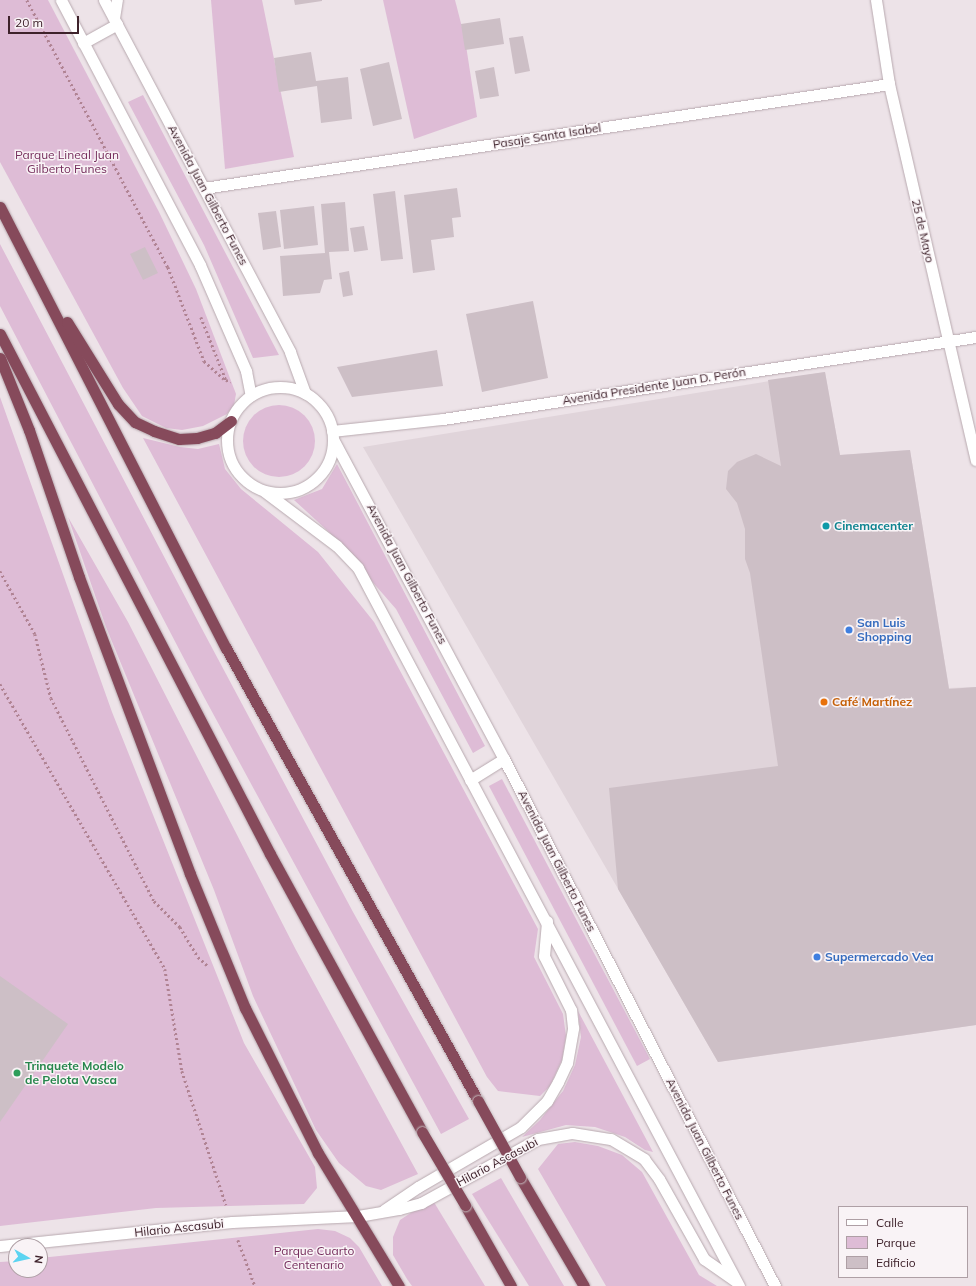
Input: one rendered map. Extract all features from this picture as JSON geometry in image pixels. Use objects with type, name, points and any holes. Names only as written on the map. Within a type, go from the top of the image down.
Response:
[{"type":"highway","points":[[0,207],[226,648],[520,1176],[584,1286]]},
{"type":"highway","points":[[29,261],[118,404],[135,422],[154,431],[179,438],[197,438],[215,433],[231,421]]},
{"type":"highway","points":[[0,334],[270,854],[422,1132],[512,1286]]},
{"type":"highway","points":[[0,358],[29,430],[79,577],[190,874],[240,997],[318,1153],[358,1216],[399,1286]]},
{"type":"street","points":[[61,0],[200,265],[246,371],[251,396]]},
{"type":"street","name":"Avenida Juan Gilberto Funes","points":[[104,0],[290,352],[305,392]]},
{"type":"street","points":[[84,43],[116,21],[117,0]]},
{"type":"street","name":"25 de Mayo","points":[[876,0],[889,84],[976,460]]},
{"type":"street","name":"Pasaje Santa Isabel","points":[[204,188],[889,84]]},
{"type":"street","name":"Avenida Presidente Juan D. Perón","points":[[333,435],[976,337]]},
{"type":"street","points":[[264,491],[281,493],[298,490],[312,483],[324,470],[331,455],[333,435],[325,411],[305,392],[278,387],[251,396],[239,407],[231,421],[227,438],[229,455],[237,471],[249,483],[264,491],[337,546],[358,568],[470,780],[547,921],[738,1284]]},
{"type":"street","name":"Avenida Juan Gilberto Funes","points":[[333,435],[504,759],[775,1286]]},
{"type":"street","points":[[470,780],[504,759]]},
{"type":"street","name":"Hilario Ascasubi","points":[[382,1211],[418,1187],[521,1127],[547,1101],[558,1082],[567,1064],[573,1028],[571,1010],[544,956],[547,921]]},
{"type":"street","name":"Hilario Ascasubi","points":[[0,1246],[232,1222],[358,1216],[421,1203],[538,1139],[572,1133],[612,1139],[644,1159],[659,1179],[704,1259],[738,1284]]},
{"type":"path","points":[[28,0],[168,267],[204,361],[226,380]]},
{"type":"path","points":[[0,570],[35,634],[51,698],[154,901],[180,927],[198,956],[214,972]]},
{"type":"path","points":[[0,684],[165,968],[182,1071],[232,1222],[255,1286]]},
{"type":"shaded area","points":[[825,372],[840,455],[910,450],[949,688],[976,687],[976,1025],[718,1062],[363,447]]},
{"type":"green space","name":"Parque Lineal Juan Gilberto Funes","points":[[0,0],[48,0],[159,212],[196,289],[236,394],[234,405],[227,414],[203,426],[182,430],[166,428],[142,416],[123,388],[0,162]]},
{"type":"green space","points":[[211,0],[262,0],[294,157],[225,169]]},
{"type":"green space","points":[[383,0],[455,0],[465,39],[477,117],[414,139]]},
{"type":"green space","points":[[143,95],[279,355],[253,358],[204,245],[128,102]]},
{"type":"green space","points":[[0,244],[202,629],[353,912],[469,1119],[441,1134],[204,697],[0,306]]},
{"type":"green space","points":[[0,397],[112,712],[244,1043],[315,1167],[317,1188],[304,1204],[156,1208],[0,1226]]},
{"type":"green space","points":[[279,405],[293,408],[305,415],[312,427],[315,441],[312,455],[305,467],[293,474],[279,477],[265,474],[253,467],[246,455],[243,441],[246,427],[253,415],[265,408]]},
{"type":"green space","points":[[143,438],[180,447],[198,449],[219,444],[225,469],[241,489],[318,552],[374,622],[538,929],[534,957],[563,1014],[566,1036],[562,1060],[550,1086],[540,1096],[498,1091],[487,1077]]},
{"type":"green space","points":[[337,464],[485,746],[473,753],[396,609],[329,532],[294,500],[322,489]]},
{"type":"green space","points":[[68,517],[128,622],[296,950],[418,1174],[381,1190],[366,1186],[339,1163],[316,1130],[253,996],[214,890],[106,627]]},
{"type":"green space","points":[[502,779],[650,1059],[637,1066],[489,786]]},
{"type":"green space","points":[[578,1011],[653,1152],[645,1150],[625,1137],[595,1127],[566,1125],[522,1137],[540,1120],[563,1091],[575,1065],[581,1037]]},
{"type":"green space","points":[[575,1142],[598,1146],[622,1155],[642,1172],[699,1275],[717,1286],[606,1286],[538,1169],[558,1144]]},
{"type":"green space","points":[[501,1178],[564,1286],[529,1286],[472,1194]]},
{"type":"green space","points":[[432,1199],[485,1286],[412,1286],[407,1279],[393,1255],[393,1237],[400,1220]]},
{"type":"green space","name":"Parque Cuarto Centenario","points":[[318,1229],[335,1231],[350,1238],[359,1247],[382,1286],[0,1286],[0,1262],[8,1262],[8,1278],[48,1278],[48,1257]]},
{"type":"building","points":[[294,0],[322,0],[322,1],[295,5]]},
{"type":"building","points":[[500,18],[504,44],[465,50],[461,24]]},
{"type":"building","points":[[523,36],[530,71],[515,74],[509,38]]},
{"type":"building","points":[[311,52],[316,81],[348,77],[352,119],[321,123],[317,86],[279,92],[274,58]]},
{"type":"building","points":[[389,62],[402,119],[373,126],[360,69]]},
{"type":"building","points":[[494,67],[499,96],[480,99],[475,71]]},
{"type":"building","points":[[457,188],[461,217],[452,218],[454,237],[431,240],[435,270],[413,273],[404,195]]},
{"type":"building","points":[[395,191],[403,259],[381,261],[373,194]]},
{"type":"building","points":[[345,202],[349,251],[329,252],[332,279],[324,280],[320,293],[283,296],[280,256],[325,253],[321,204]]},
{"type":"building","points":[[314,206],[318,245],[284,249],[280,210]]},
{"type":"building","points":[[276,211],[281,247],[263,250],[258,213]]},
{"type":"building","points":[[364,226],[368,250],[354,252],[350,228]]},
{"type":"building","points":[[145,247],[158,273],[143,280],[130,254]]},
{"type":"building","points":[[349,271],[353,295],[343,297],[339,273]]},
{"type":"building","points":[[533,301],[548,378],[482,392],[466,314]]},
{"type":"building","points":[[437,350],[443,386],[352,397],[337,367]]},
{"type":"building","points":[[825,372],[840,455],[910,450],[949,689],[976,687],[976,1025],[718,1062],[618,889],[609,788],[778,766],[750,573],[745,559],[745,529],[737,503],[726,489],[728,471],[737,462],[756,454],[781,466],[768,380]]},
{"type":"building","name":"Trinquete Modelo de Pelota Vasca","points":[[0,976],[68,1024],[0,1122]]},
{"type":"place","name":"Cinemacenter","points":[[826,526]]},
{"type":"place","name":"San Luis Shopping","points":[[849,630]]},
{"type":"place","name":"Café Martínez","points":[[824,702]]},
{"type":"place","name":"Supermercado Vea","points":[[817,957]]},
{"type":"place","name":"Trinquete Modelo de Pelota Vasca","points":[[17,1073]]}]
